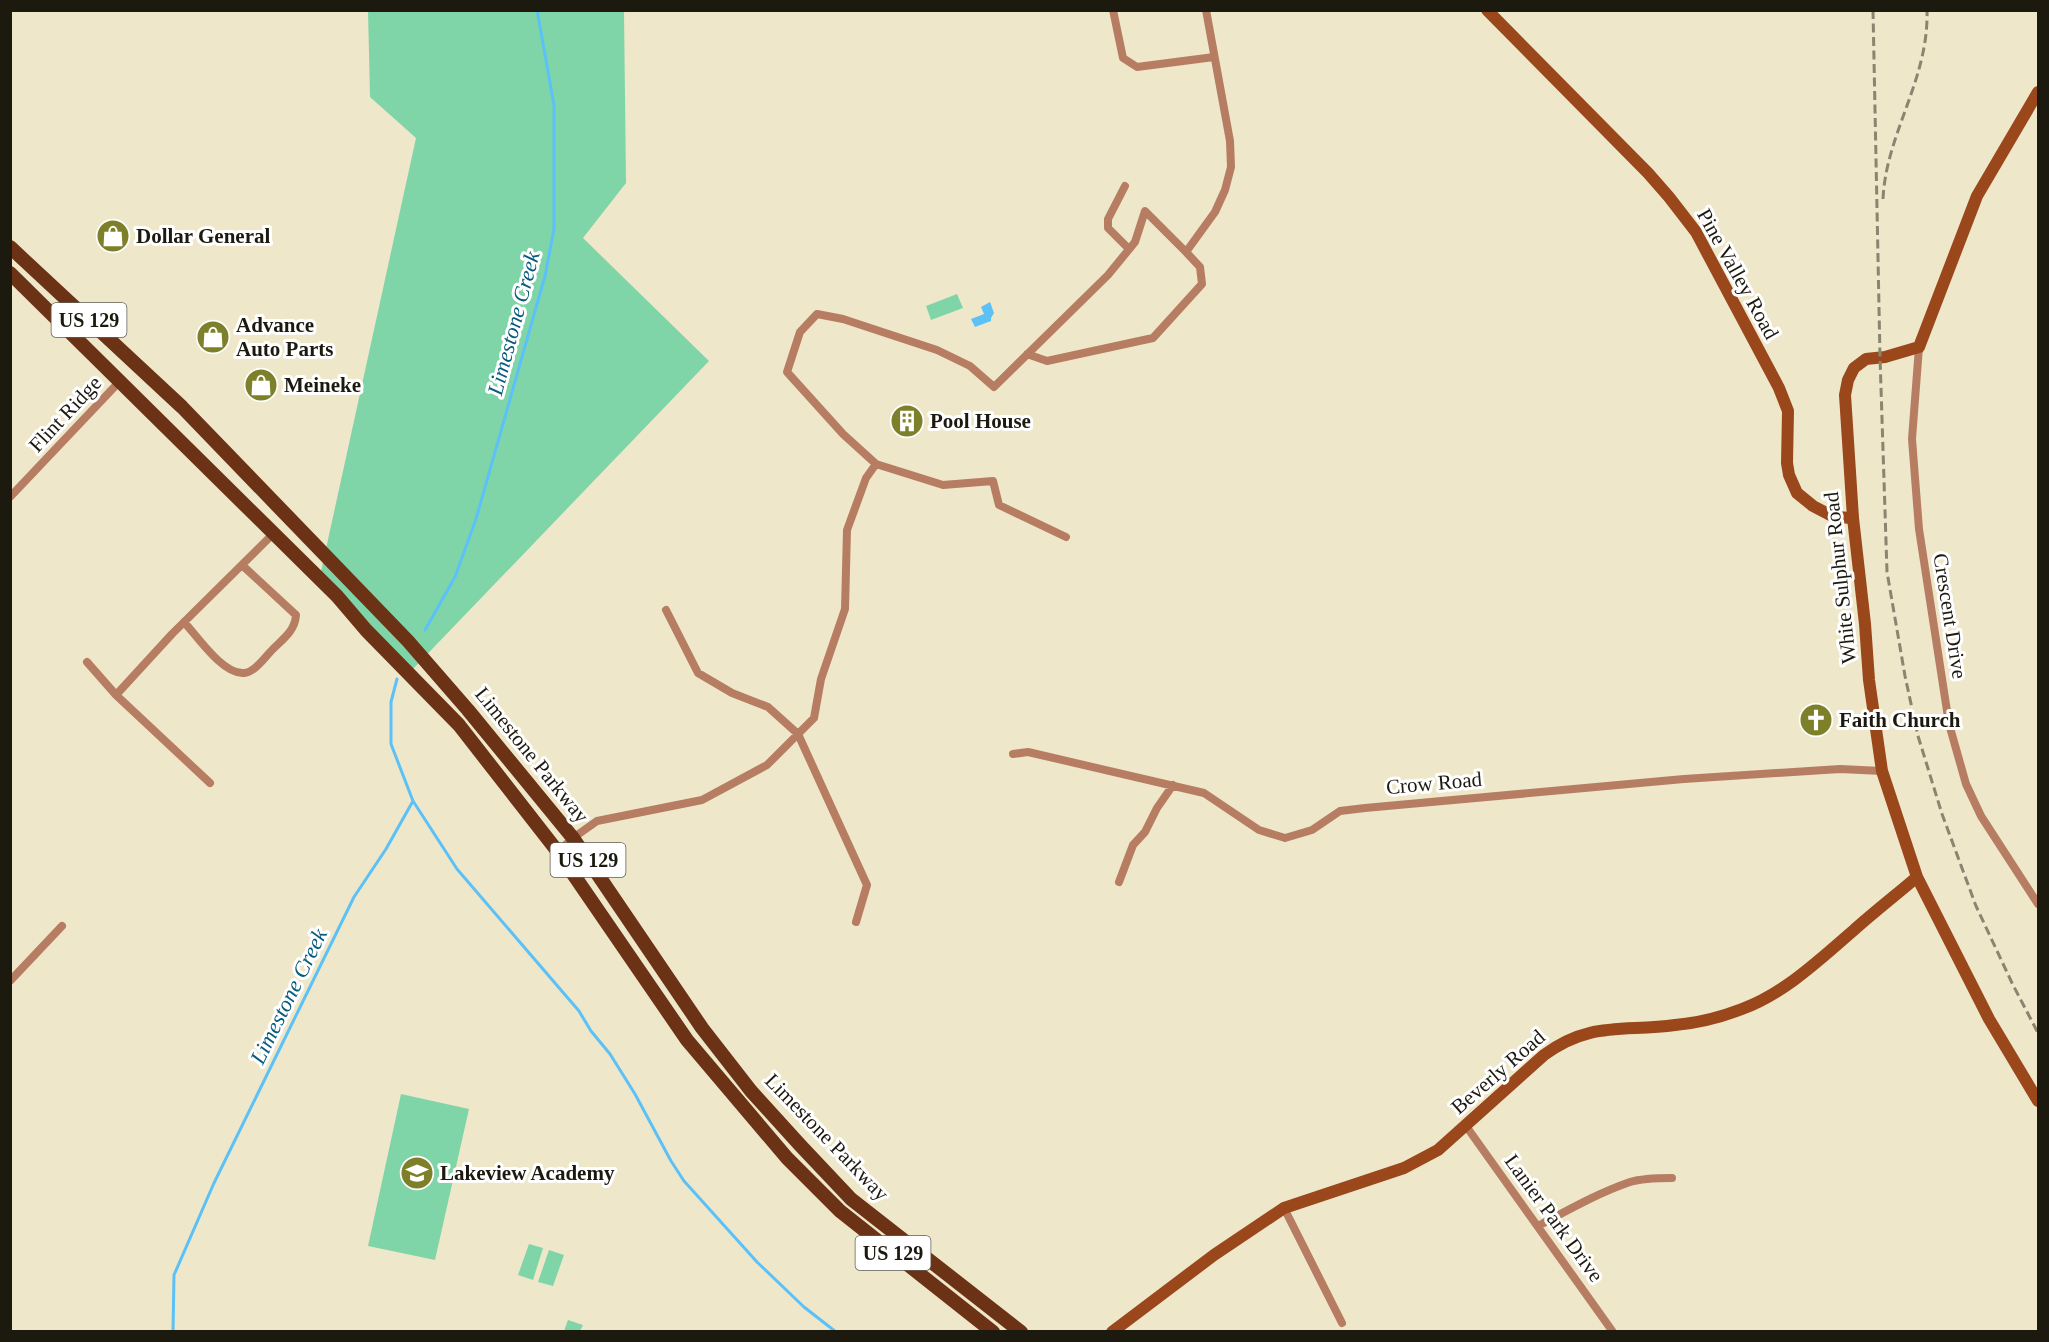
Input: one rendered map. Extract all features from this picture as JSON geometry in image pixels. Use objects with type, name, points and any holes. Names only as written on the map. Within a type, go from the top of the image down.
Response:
[{"type":"main road","name":"Limestone Parkway","points":[[10,246],[182,407],[416,650],[573,838],[702,1028],[751,1090],[800,1145],[852,1199],[1021,1332]]},
{"type":"main road","name":"Limestone Parkway","points":[[10,273],[337,596],[366,630],[459,725],[558,852],[687,1040],[738,1103],[787,1158],[840,1211],[993,1332]]},
{"type":"main road","points":[[274,533],[290,517]]},
{"type":"street","points":[[1113,10],[1123,58],[1137,67],[1214,57]]},
{"type":"street","points":[[1186,252],[1215,212],[1225,190],[1231,167],[1230,141],[1206,10]]},
{"type":"street","name":"Pine Valley Road","points":[[1487,10],[1656,181],[1696,232],[1785,403],[1788,411],[1787,463],[1789,475],[1797,493],[1813,507],[1834,517],[1853,518]]},
{"type":"street","points":[[1919,347],[1977,196],[2038,92]]},
{"type":"street","points":[[1125,186],[1108,219],[1108,228],[1129,249]]},
{"type":"street","points":[[1027,354],[1047,361],[1153,338],[1202,284],[1200,267],[1145,211],[1135,242],[1108,275],[1027,354],[994,387],[970,366],[938,350],[843,319],[817,314],[800,332],[787,372],[843,434],[876,464],[943,485],[993,481],[999,505],[1066,537]]},
{"type":"street","name":"White Sulphur Road","points":[[1919,347],[1885,357],[1866,359],[1854,368],[1848,380],[1845,395],[1853,518],[1869,680],[1882,771],[1917,877],[1989,1019],[2038,1101]]},
{"type":"street","name":"Crescent Drive","points":[[1919,347],[1912,439],[1918,518],[1949,724],[1966,784],[1981,816],[2038,904]]},
{"type":"street","name":"Flint Ridge","points":[[10,497],[120,381]]},
{"type":"street","points":[[558,852],[597,821],[702,800],[767,765],[814,718],[821,679],[845,609],[847,530],[866,478],[876,464]]},
{"type":"street","points":[[116,695],[184,622],[274,533]]},
{"type":"street","points":[[184,622],[223,665],[234,671],[245,673],[254,668],[293,630],[296,615],[242,565]]},
{"type":"street","points":[[666,610],[698,673],[732,693],[768,706],[798,734],[867,885],[856,922]]},
{"type":"street","points":[[87,662],[116,695],[210,783]]},
{"type":"street","name":"Crow Road","points":[[1013,754],[1028,752],[1204,793],[1259,830],[1285,838],[1311,830],[1340,811],[1365,808],[1684,779],[1840,769],[1882,771]]},
{"type":"street","points":[[1119,882],[1133,845],[1145,832],[1157,808],[1173,785]]},
{"type":"street","name":"Beverly Road","points":[[1112,1332],[1214,1255],[1284,1208],[1404,1168],[1438,1150],[1560,1043],[1575,1036],[1615,1029],[1701,1021],[1723,1016],[1768,998],[1815,963],[1917,877]]},
{"type":"street","points":[[10,981],[62,926]]},
{"type":"street","name":"Lanier Park Drive","points":[[1466,1126],[1612,1332]]},
{"type":"street","points":[[1538,1226],[1574,1206],[1632,1181],[1672,1178]]},
{"type":"street","points":[[1284,1208],[1342,1323]]},
{"type":"green space","points":[[368,11],[624,11],[626,183],[583,238],[709,361],[413,669],[320,576],[416,138],[370,97]]},
{"type":"green space","points":[[957,294],[963,308],[931,320],[926,306]]},
{"type":"green space","points":[[401,1094],[469,1109],[435,1260],[368,1246]]},
{"type":"green space","points":[[529,1244],[543,1248],[533,1280],[518,1275]]},
{"type":"green space","points":[[549,1250],[564,1255],[553,1286],[538,1282]]},
{"type":"green space","points":[[568,1320],[583,1325],[580,1331],[564,1331]]},
{"type":"water","points":[[990,302],[994,313],[991,321],[975,327],[971,319],[984,314],[981,307]]},
{"type":"waterway","name":"Limestone Creek","points":[[425,630],[455,577],[476,519],[545,276],[554,229],[554,105],[537,10]]},
{"type":"waterway","points":[[397,679],[391,702],[391,744],[413,801],[457,869],[579,1011],[635,1094],[684,1181],[757,1262],[804,1307],[836,1332]]},
{"type":"waterway","name":"Limestone Creek","points":[[173,1332],[174,1275],[214,1183],[354,897],[386,849],[413,801]]},
{"type":"railway","points":[[1873,10],[1887,572],[1918,736],[1942,814],[1976,906],[2038,1033]]},
{"type":"railway","points":[[1883,199],[1891,151],[1921,60],[1926,36],[1927,10]]},
{"type":"place","name":"Dollar General","points":[[113,236]]},
{"type":"place","name":"Advance Auto Parts","points":[[213,337]]},
{"type":"place","name":"Meineke","points":[[261,385]]},
{"type":"place","name":"Pool House","points":[[907,421]]},
{"type":"place","name":"Faith Church","points":[[1816,720]]},
{"type":"place","name":"Lakeview Academy","points":[[417,1173]]}]
